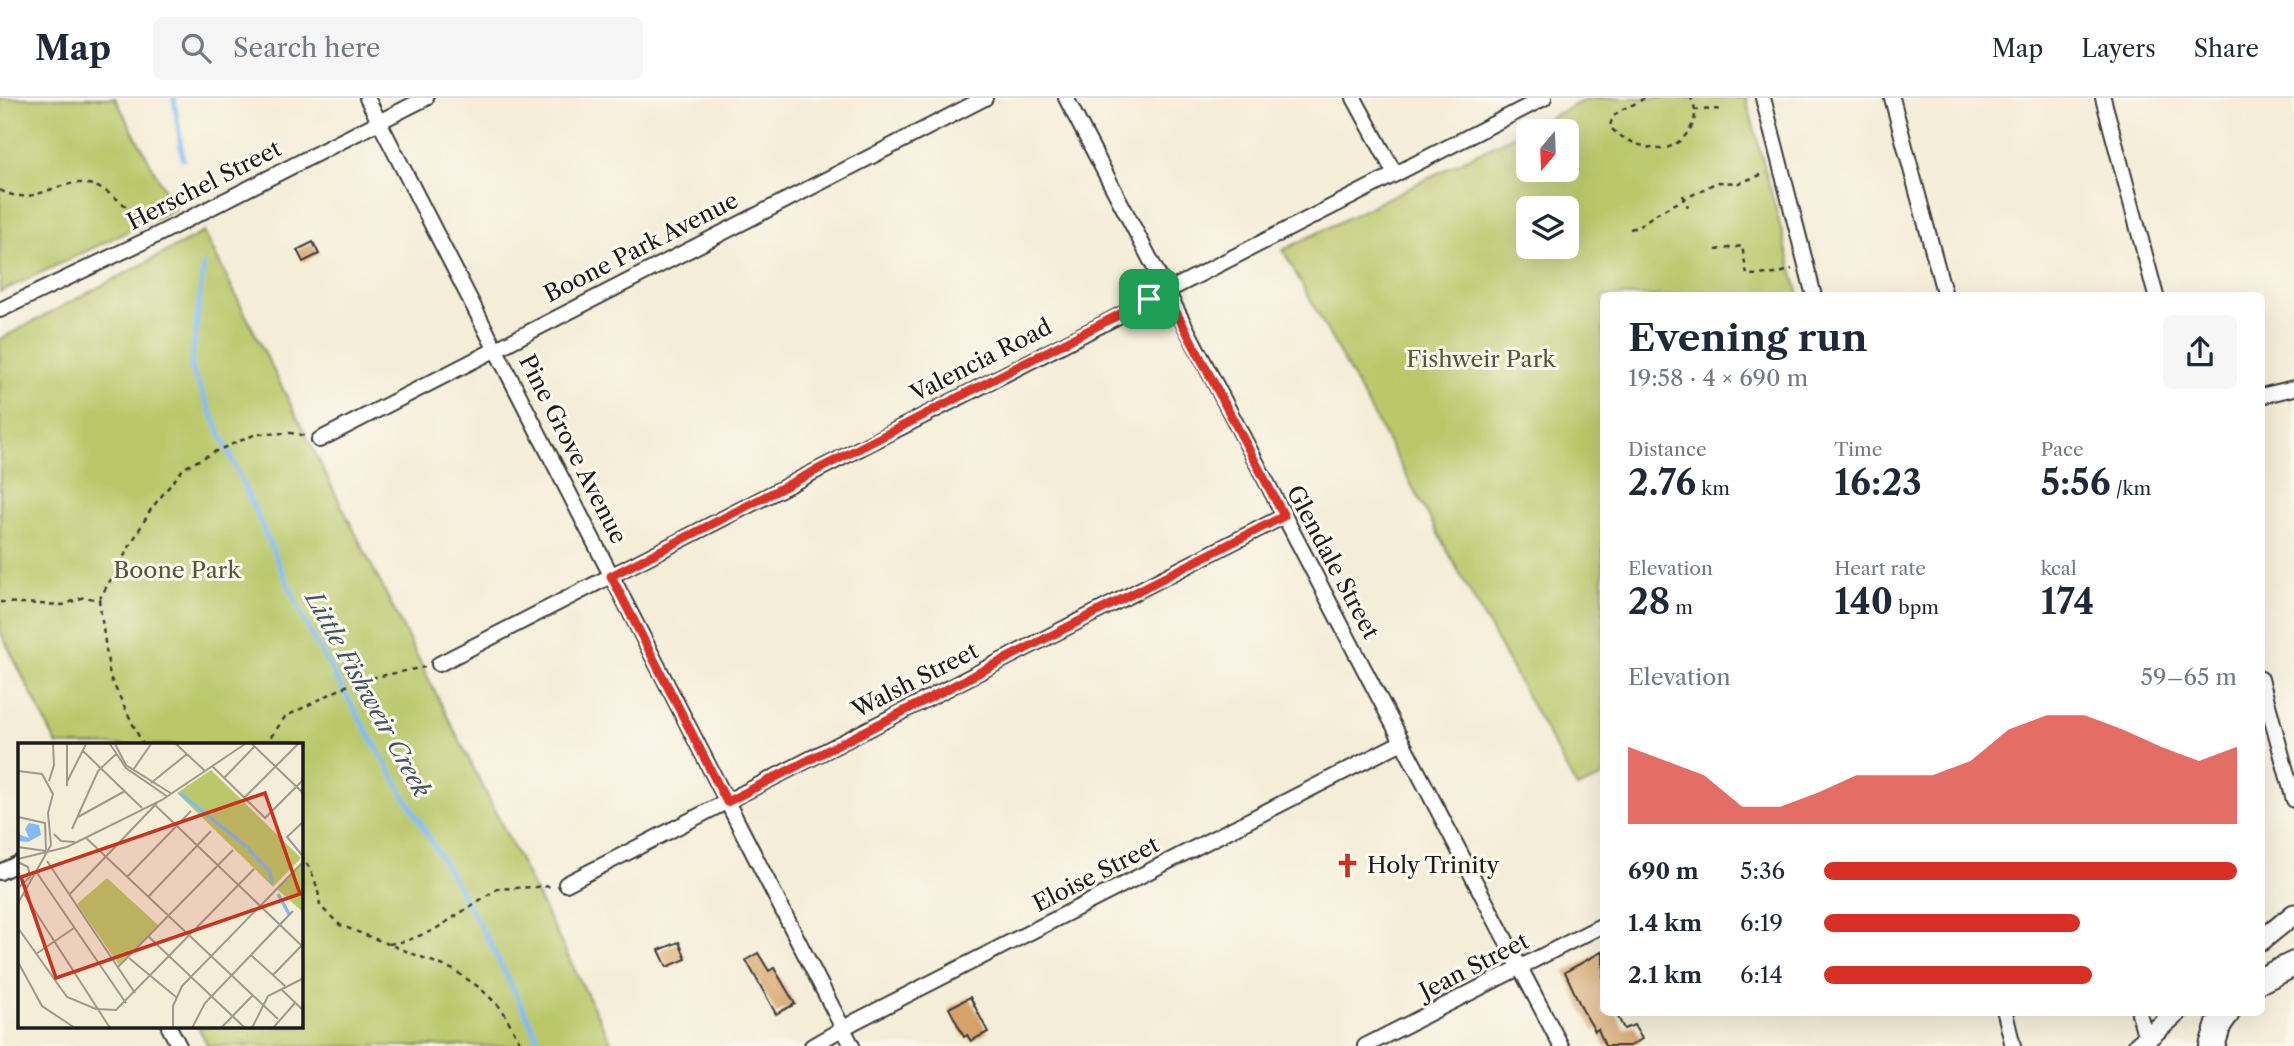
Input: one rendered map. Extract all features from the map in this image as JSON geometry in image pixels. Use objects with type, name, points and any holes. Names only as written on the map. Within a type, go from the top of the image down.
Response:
[{"type":"highway","points":[[2265,978],[2294,964]]},
{"type":"highway","points":[[2212,1046],[2218,1024],[2225,1016]]},
{"type":"street","name":"Pine Grove Avenue","points":[[367,98],[852,1046]]},
{"type":"street","name":"Herschel Street","points":[[0,310],[153,237],[426,98]]},
{"type":"street","name":"Boone Park Avenue","points":[[319,440],[985,98]]},
{"type":"street","name":"Glendale Street","points":[[1066,98],[1561,1046]]},
{"type":"street","points":[[1354,98],[1395,174]]},
{"type":"street","name":"Valencia Road","points":[[439,664],[1544,98]]},
{"type":"street","points":[[1763,98],[1813,292]]},
{"type":"street","points":[[1892,98],[1944,292]]},
{"type":"street","points":[[2104,98],[2155,292]]},
{"type":"street","points":[[2265,396],[2294,388]]},
{"type":"street","name":"Walsh Street","points":[[566,884],[1284,516]]},
{"type":"street","points":[[2265,693],[2294,800]]},
{"type":"street","name":"Eloise Street","points":[[812,1046],[1402,742]]},
{"type":"street","points":[[0,873],[18,864]]},
{"type":"street","points":[[2265,939],[2294,914]]},
{"type":"street","name":"Jean Street","points":[[1365,1046],[1600,927]]},
{"type":"street","points":[[2006,1016],[2013,1046]]},
{"type":"street","points":[[2139,1016],[2142,1042]]},
{"type":"street","points":[[2142,1042],[2172,1016]]},
{"type":"street","points":[[169,1028],[178,1046]]},
{"type":"path","points":[[1644,98],[1630,107],[1618,110],[1612,117],[1610,127],[1616,134],[1662,149],[1686,135],[1695,114],[1691,98]]},
{"type":"path","points":[[1694,110],[1723,109]]},
{"type":"path","points":[[1630,229],[1638,227],[1684,197],[1717,181],[1740,183],[1782,168]]},
{"type":"path","points":[[0,190],[11,196],[29,197],[81,183],[99,188],[132,211],[139,220]]},
{"type":"path","points":[[1684,197],[1688,207]]},
{"type":"path","points":[[1716,250],[1742,246],[1747,275],[1776,274]]},
{"type":"path","points":[[142,743],[110,677],[99,600],[151,509],[184,468],[235,442],[256,434],[291,433],[319,440]]},
{"type":"path","points":[[0,602],[63,605],[84,597],[99,600]]},
{"type":"path","points":[[266,743],[285,717],[356,681],[439,664]]},
{"type":"path","points":[[303,858],[312,872],[319,892],[320,906],[340,925],[454,970],[480,988],[502,1009],[522,1046]]},
{"type":"path","points":[[387,944],[406,941],[434,930],[497,889],[566,884]]},
{"type":"green space","points":[[0,98],[115,98],[175,209],[0,292]]},
{"type":"green space","name":"Fishweir Park","points":[[1589,98],[1746,98],[1798,292],[1600,292],[1600,778],[1577,788],[1283,250],[1516,134],[1516,182],[1579,182],[1579,119],[1547,119]]},
{"type":"green space","name":"Boone Park","points":[[204,232],[613,1046],[208,1046],[199,1028],[303,1028],[303,743],[56,743],[0,631],[0,339]]},
{"type":"building","points":[[313,242],[319,254],[303,262],[297,250]]},
{"type":"building","points":[[679,942],[686,959],[667,967],[659,950]]},
{"type":"building","points":[[758,953],[769,971],[774,968],[795,1004],[776,1014],[746,960]]},
{"type":"building","points":[[1600,953],[1600,1016],[1618,1016],[1624,1029],[1634,1025],[1642,1039],[1630,1046],[1605,1046],[1598,1029],[1595,1031],[1582,1009],[1565,972]]},
{"type":"building","points":[[970,997],[988,1032],[971,1041],[967,1035],[964,1037],[949,1008]]},
{"type":"waterway","name":"Little Fishweir Creek","points":[[174,98],[183,159]]},
{"type":"waterway","name":"Little Fishweir Creek","points":[[204,264],[191,368],[310,633],[488,939],[542,1046]]},
{"type":"place","name":"Holy Trinity","points":[[1347,865]]},
{"type":"route","points":[[1165,291],[1284,516],[727,802],[611,576],[1149,299],[1165,291]]}]
